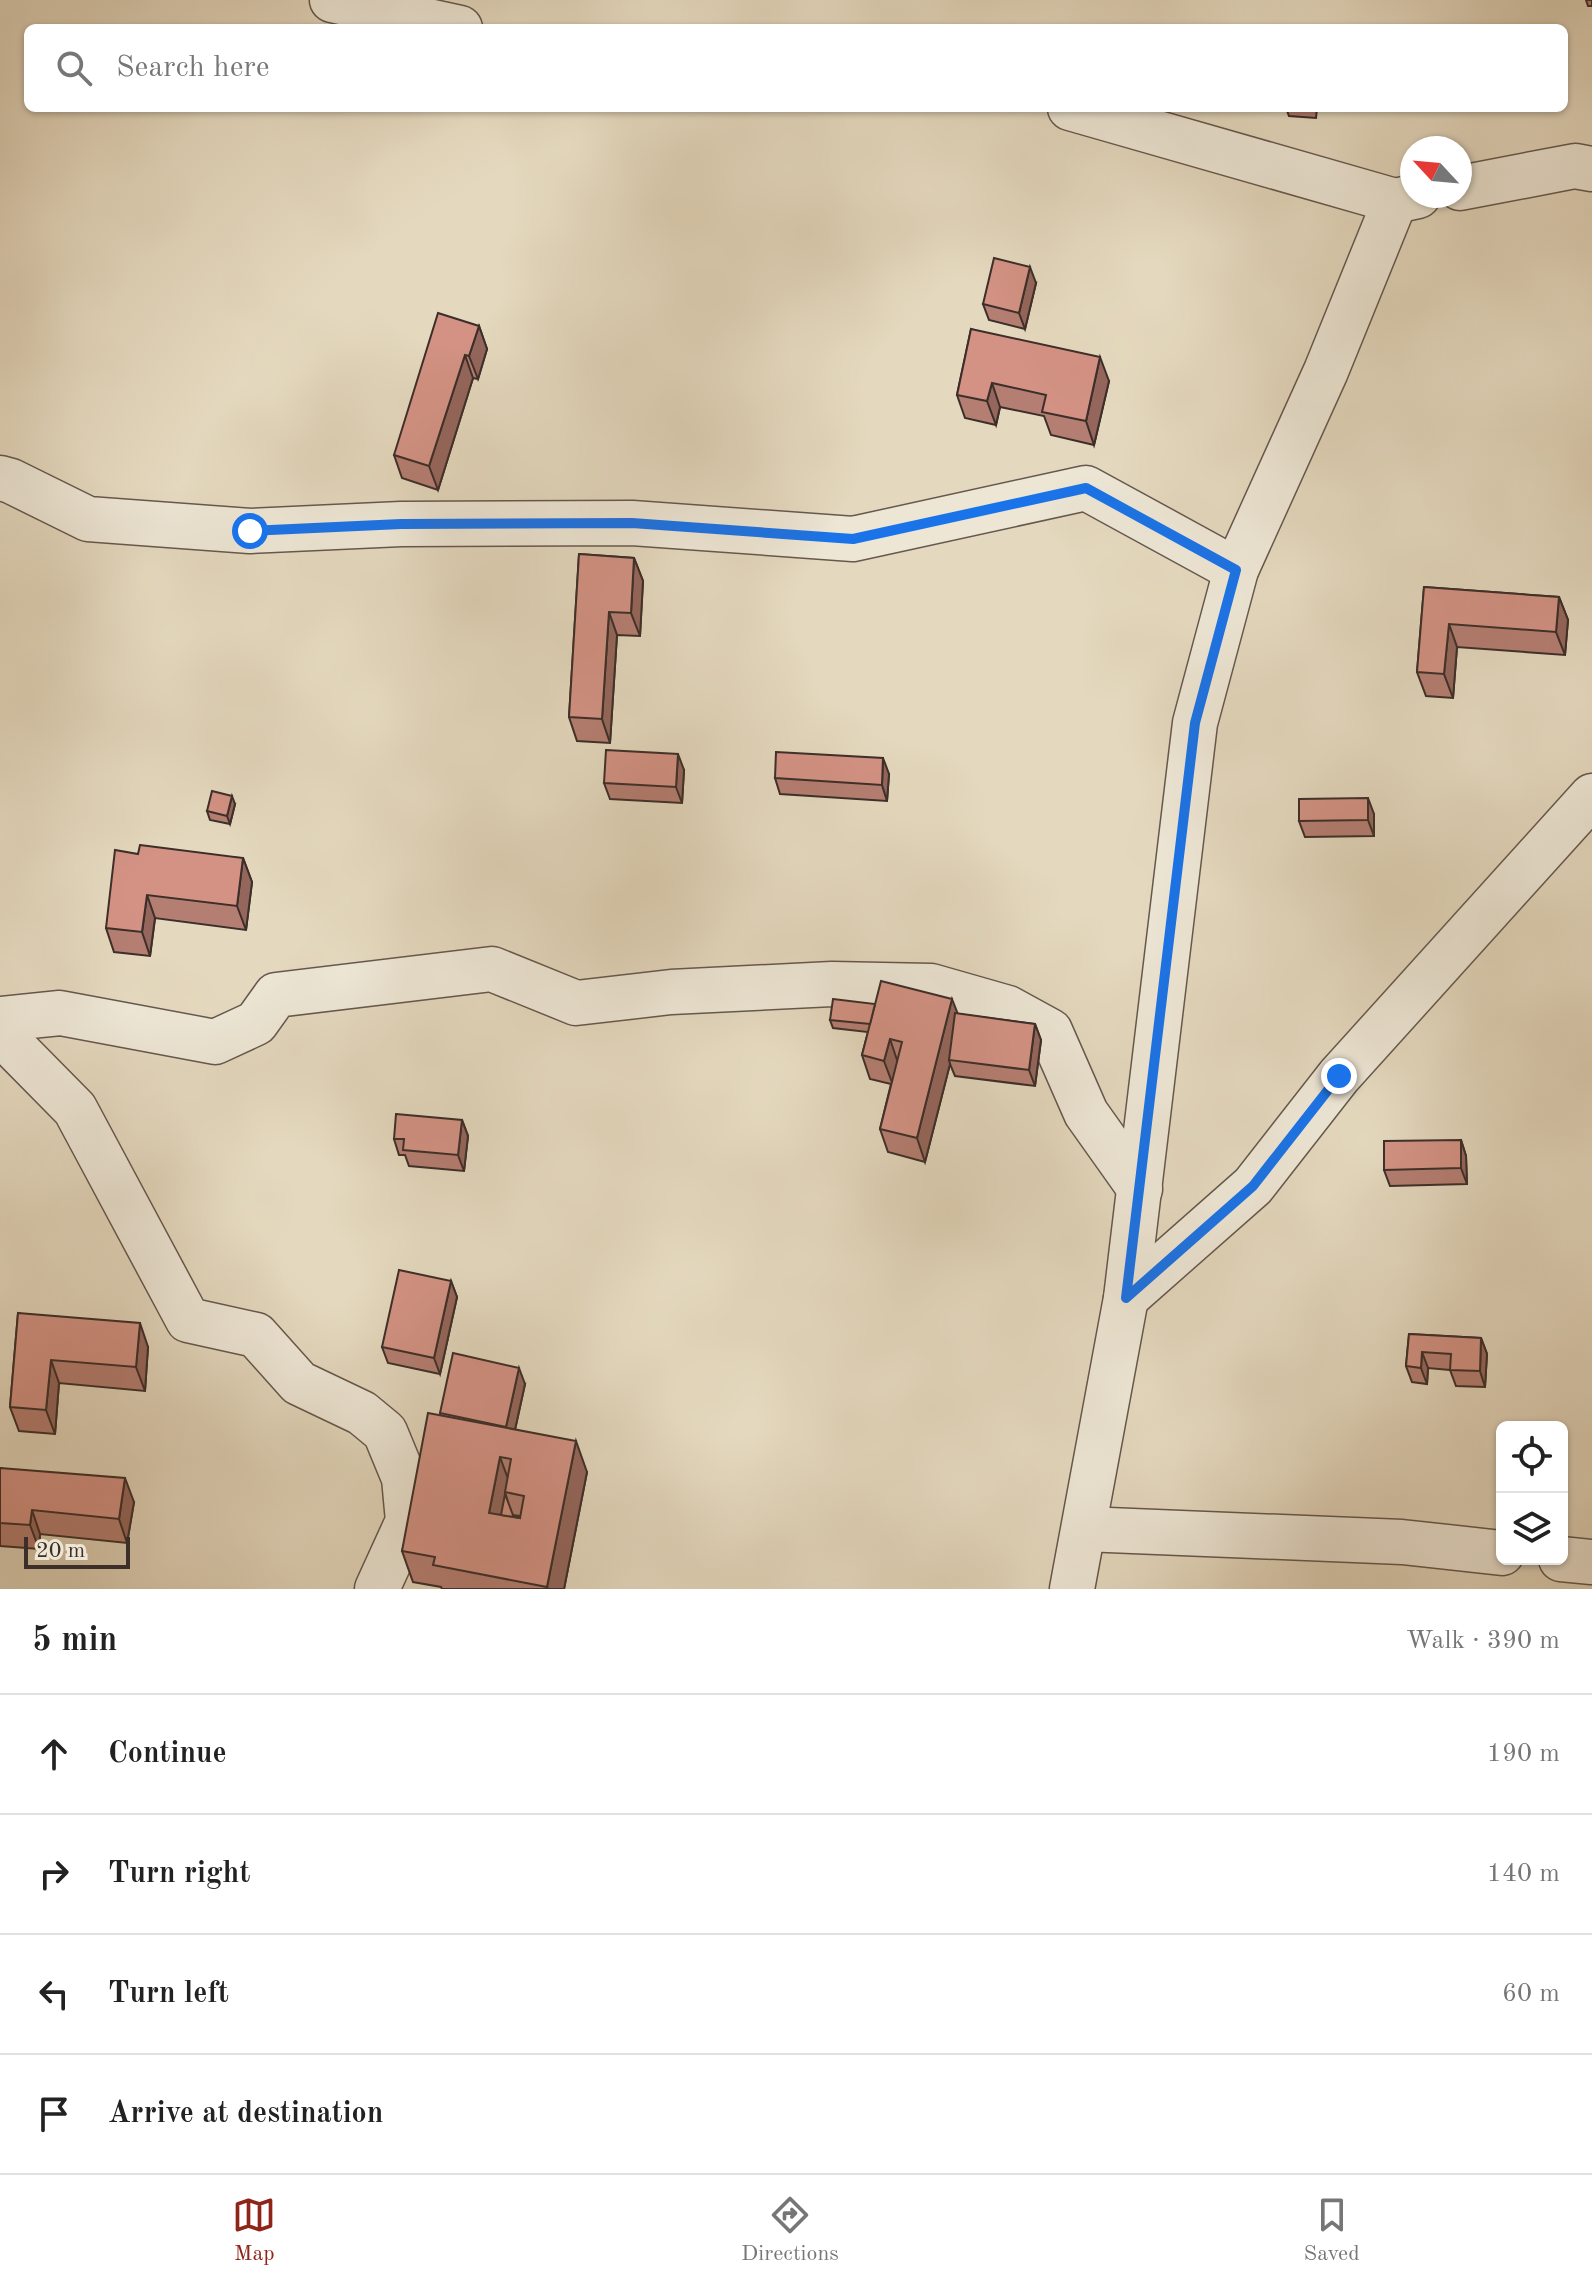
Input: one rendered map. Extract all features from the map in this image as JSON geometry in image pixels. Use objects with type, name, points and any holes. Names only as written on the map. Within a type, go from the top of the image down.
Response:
[{"type":"street","points":[[332,0],[442,24]]},
{"type":"street","points":[[1085,112],[1400,196]]},
{"type":"street","points":[[1472,186],[1575,166],[1592,169]]},
{"type":"street","points":[[1072,1589],[1126,1298],[1195,723],[1236,570],[1401,208]]},
{"type":"street","points":[[0,478],[88,519],[250,531],[401,524],[632,523],[853,539],[1086,488],[1236,570]]},
{"type":"street","points":[[1126,1298],[1253,1186],[1339,1076],[1592,796]]},
{"type":"street","points":[[0,1019],[60,1013],[215,1042],[256,1023],[276,995],[492,969],[576,1003],[671,992],[832,984],[931,986],[1008,1008],[1050,1031],[1086,1113],[1140,1189]]},
{"type":"street","points":[[0,1033],[75,1109],[188,1320],[256,1335],[299,1383],[362,1413],[385,1432],[404,1478],[408,1521],[377,1589]]},
{"type":"street","points":[[1084,1529],[1402,1542],[1496,1552]]},
{"type":"street","points":[[1568,1560],[1592,1562]]},
{"type":"building","points":[[994,258],[1030,267],[1019,313],[983,304]]},
{"type":"building","points":[[438,313],[479,326],[469,356],[465,355],[429,466],[394,455]]},
{"type":"building","points":[[971,329],[1100,357],[1086,421],[1042,412],[1046,395],[992,383],[987,401],[957,395]]},
{"type":"building","points":[[579,554],[634,558],[631,613],[609,612],[602,719],[569,717]]},
{"type":"building","points":[[1424,587],[1559,597],[1556,632],[1449,624],[1444,674],[1417,672]]},
{"type":"building","points":[[606,750],[678,754],[676,787],[604,783]]},
{"type":"building","points":[[776,752],[883,758],[882,785],[775,778]]},
{"type":"building","points":[[212,791],[232,796],[227,816],[207,811]]},
{"type":"building","points":[[1368,798],[1368,820],[1299,821],[1299,799]]},
{"type":"building","points":[[140,845],[243,858],[237,906],[147,895],[142,932],[106,928],[115,850],[138,854]]},
{"type":"building","points":[[881,981],[952,999],[917,1138],[880,1129],[902,1042],[890,1039],[884,1061],[862,1055]]},
{"type":"building","points":[[833,999],[875,1004],[870,1024],[830,1020]]},
{"type":"building","points":[[955,1013],[1035,1024],[1029,1070],[949,1060]]},
{"type":"building","points":[[396,1114],[462,1120],[458,1155],[403,1150],[404,1139],[394,1139]]},
{"type":"building","points":[[1461,1140],[1461,1168],[1384,1170],[1384,1141]]},
{"type":"building","points":[[399,1270],[451,1281],[434,1358],[382,1347]]},
{"type":"building","points":[[18,1313],[140,1323],[136,1367],[51,1360],[46,1410],[10,1407]]},
{"type":"building","points":[[1409,1334],[1481,1338],[1480,1371],[1450,1370],[1451,1354],[1422,1352],[1421,1368],[1406,1366]]},
{"type":"building","points":[[453,1353],[519,1368],[506,1427],[440,1413]]},
{"type":"building","points":[[428,1413],[576,1441],[547,1587],[433,1565],[435,1557],[402,1551]],"holes":[[[500,1457],[511,1459],[505,1492],[524,1496],[520,1518],[489,1513]]]},
{"type":"building","points":[[0,1468],[125,1478],[119,1519],[32,1510],[30,1525],[0,1523]]},
{"type":"building","points":[[505,1494],[513,1515],[520,1518],[501,1515]]},
{"type":"route","points":[[250,531],[401,524],[632,523],[853,539],[1086,488],[1236,570],[1195,723],[1126,1298],[1253,1186],[1339,1076]]}]
